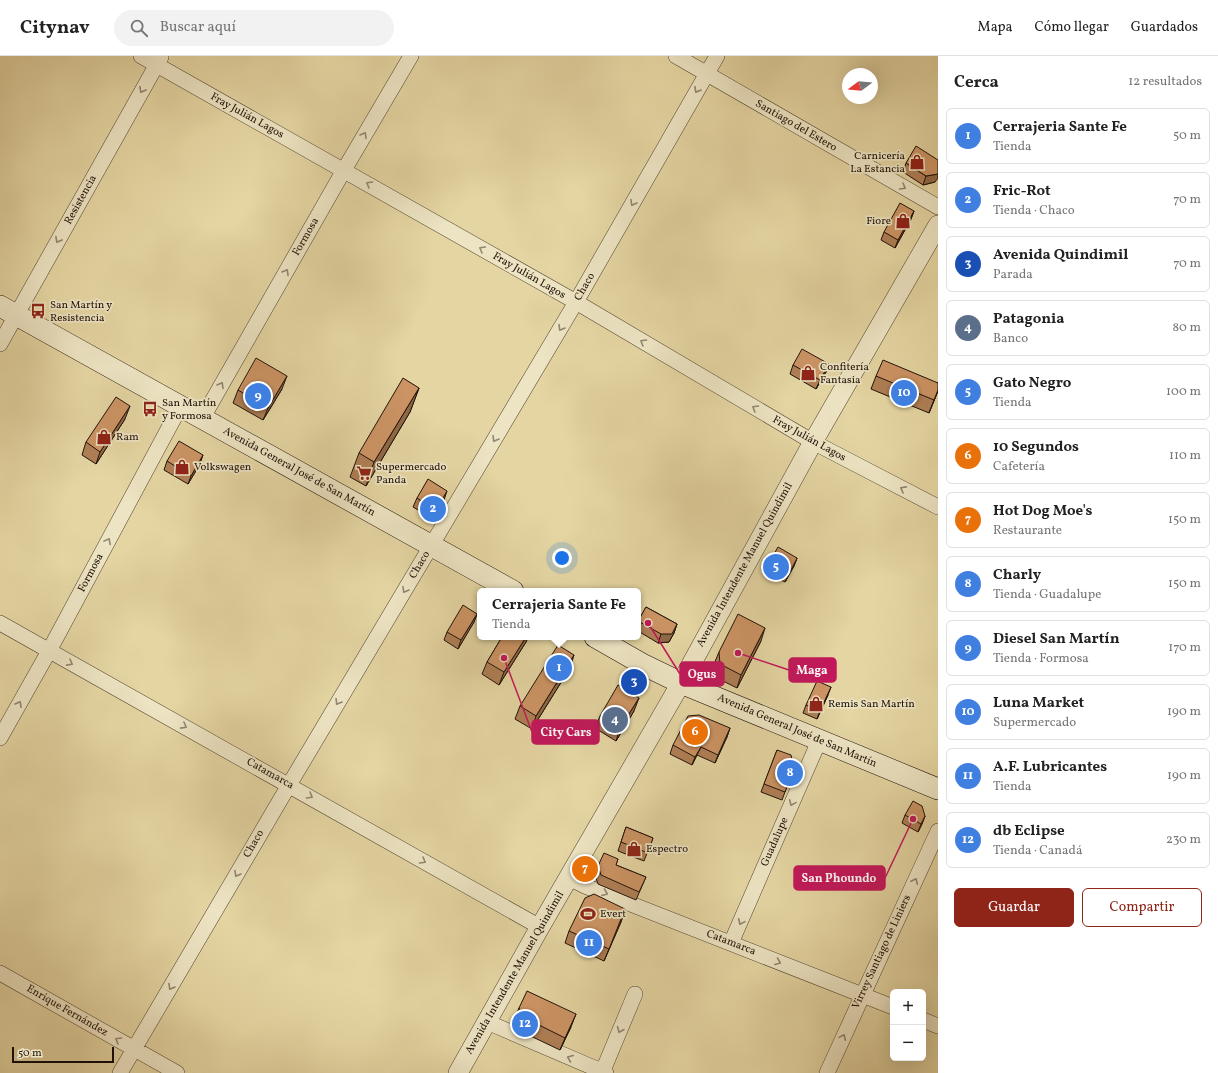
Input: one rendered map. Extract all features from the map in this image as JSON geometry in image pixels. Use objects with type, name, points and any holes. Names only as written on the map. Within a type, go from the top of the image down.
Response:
[{"type":"main road","name":"Avenida General José de San Martín","points":[[8,311],[508,588]]},
{"type":"main road","name":"Avenida General José de San Martín","points":[[600,640],[644,665],[680,683],[938,789]]},
{"type":"street","name":"Fray Julián Lagos","points":[[141,56],[159,60],[344,170],[576,302],[813,442],[938,508]]},
{"type":"street","name":"Formosa","points":[[202,419],[411,56]]},
{"type":"street","name":"Santiago del Estero","points":[[676,56],[938,207]]},
{"type":"street","name":"Chaco","points":[[120,1073],[576,302],[717,56]]},
{"type":"street","name":"Resistencia","points":[[0,344],[8,311],[159,60]]},
{"type":"street","name":"Avenida Intendente Manuel Quindimil","points":[[458,1073],[680,683],[813,442],[936,234]]},
{"type":"street","name":"Formosa","points":[[0,738],[49,651],[180,407]]},
{"type":"street","name":"Catamarca","points":[[0,623],[540,927]]},
{"type":"street","name":"Guadalupe","points":[[731,943],[819,741]]},
{"type":"street","name":"Virrey Santiago de Liniers","points":[[827,1073],[938,831]]},
{"type":"street","name":"Catamarca","points":[[569,878],[584,886],[890,1007]]},
{"type":"street","name":"Enrique Fernández","points":[[0,972],[177,1073]]},
{"type":"street","points":[[487,1022],[604,1072],[635,994]]},
{"type":"street","points":[[926,1021],[938,1026]]},
{"type":"building","points":[[916,146],[938,160],[938,174],[926,176],[906,163]]},
{"type":"building","points":[[900,203],[914,211],[898,240],[884,232]]},
{"type":"building","points":[[802,349],[829,364],[820,380],[793,365]]},
{"type":"building","points":[[256,358],[287,376],[268,408],[238,390]]},
{"type":"building","points":[[883,360],[938,383],[938,390],[934,400],[876,376]]},
{"type":"building","points":[[403,378],[419,388],[374,462],[359,453]]},
{"type":"building","name":"Ram","points":[[116,397],[130,406],[100,452],[86,442]]},
{"type":"building","points":[[179,441],[203,455],[191,476],[167,461]]},
{"type":"building","points":[[428,479],[447,491],[440,503],[430,507],[417,498]]},
{"type":"building","points":[[778,547],[797,558],[789,574],[769,563]]},
{"type":"building","points":[[463,605],[477,614],[461,640],[447,632]]},
{"type":"building","points":[[646,607],[677,624],[672,634],[661,634],[641,623],[641,616]]},
{"type":"building","points":[[738,614],[765,628],[741,675],[720,664],[719,652]]},
{"type":"building","points":[[500,640],[524,640],[504,672],[487,662]]},
{"type":"building","points":[[558,645],[574,655],[536,716],[520,706]]},
{"type":"building","name":"Remis San Martín","points":[[817,681],[831,687],[820,711],[806,705]]},
{"type":"building","points":[[618,685],[639,698],[620,728],[600,716]]},
{"type":"building","points":[[699,715],[730,728],[718,755],[701,747],[695,757],[673,745],[688,716]]},
{"type":"building","points":[[777,750],[791,755],[794,768],[785,792],[764,784]]},
{"type":"building","points":[[913,801],[922,806],[925,816],[921,824],[905,815]]},
{"type":"building","points":[[626,827],[653,838],[648,853],[621,842]]},
{"type":"building","points":[[604,853],[618,859],[616,865],[646,877],[639,892],[601,875],[598,866]]},
{"type":"building","points":[[594,894],[625,909],[609,949],[569,931],[585,898]]},
{"type":"building","points":[[527,991],[576,1014],[565,1038],[523,1017],[519,1008]]},
{"type":"place","name":"Carnicería La Estancia","points":[[917,162]]},
{"type":"place","name":"Fiore","points":[[903,221]]},
{"type":"place","name":"San Martín y Resistencia","points":[[38,311]]},
{"type":"place","name":"Confitería Fantasia","points":[[808,373]]},
{"type":"place","name":"Luna Market","points":[[904,393]]},
{"type":"place","name":"Diesel San Martín","points":[[258,396]]},
{"type":"place","name":"San Martín y Formosa","points":[[150,409]]},
{"type":"place","name":"Ram","points":[[104,437]]},
{"type":"place","name":"Volkswagen","points":[[182,467]]},
{"type":"place","name":"Supermercado Panda","points":[[364,473]]},
{"type":"place","name":"Fric-Rot","points":[[433,509]]},
{"type":"place","name":"Gato Negro","points":[[776,567]]},
{"type":"place","name":"Ogus","points":[[648,623]]},
{"type":"place","name":"Maga","points":[[738,653]]},
{"type":"place","name":"City Cars","points":[[504,658]]},
{"type":"place","name":"Cerrajeria Sante Fe","points":[[559,668]]},
{"type":"place","name":"Avenida Quindimil","points":[[634,682]]},
{"type":"place","name":"Remis San Martín","points":[[816,704]]},
{"type":"place","name":"Patagonia","points":[[615,720]]},
{"type":"place","name":"10 Segundos","points":[[695,732]]},
{"type":"place","name":"Charly","points":[[790,773]]},
{"type":"place","name":"San Phoundo","points":[[913,819]]},
{"type":"place","name":"Espectro","points":[[634,849]]},
{"type":"place","name":"Hot Dog Moe's","points":[[585,869]]},
{"type":"place","name":"Evert","points":[[588,914]]},
{"type":"place","name":"A.F. Lubricantes","points":[[589,943]]},
{"type":"place","name":"db Eclipse","points":[[525,1024]]}]
